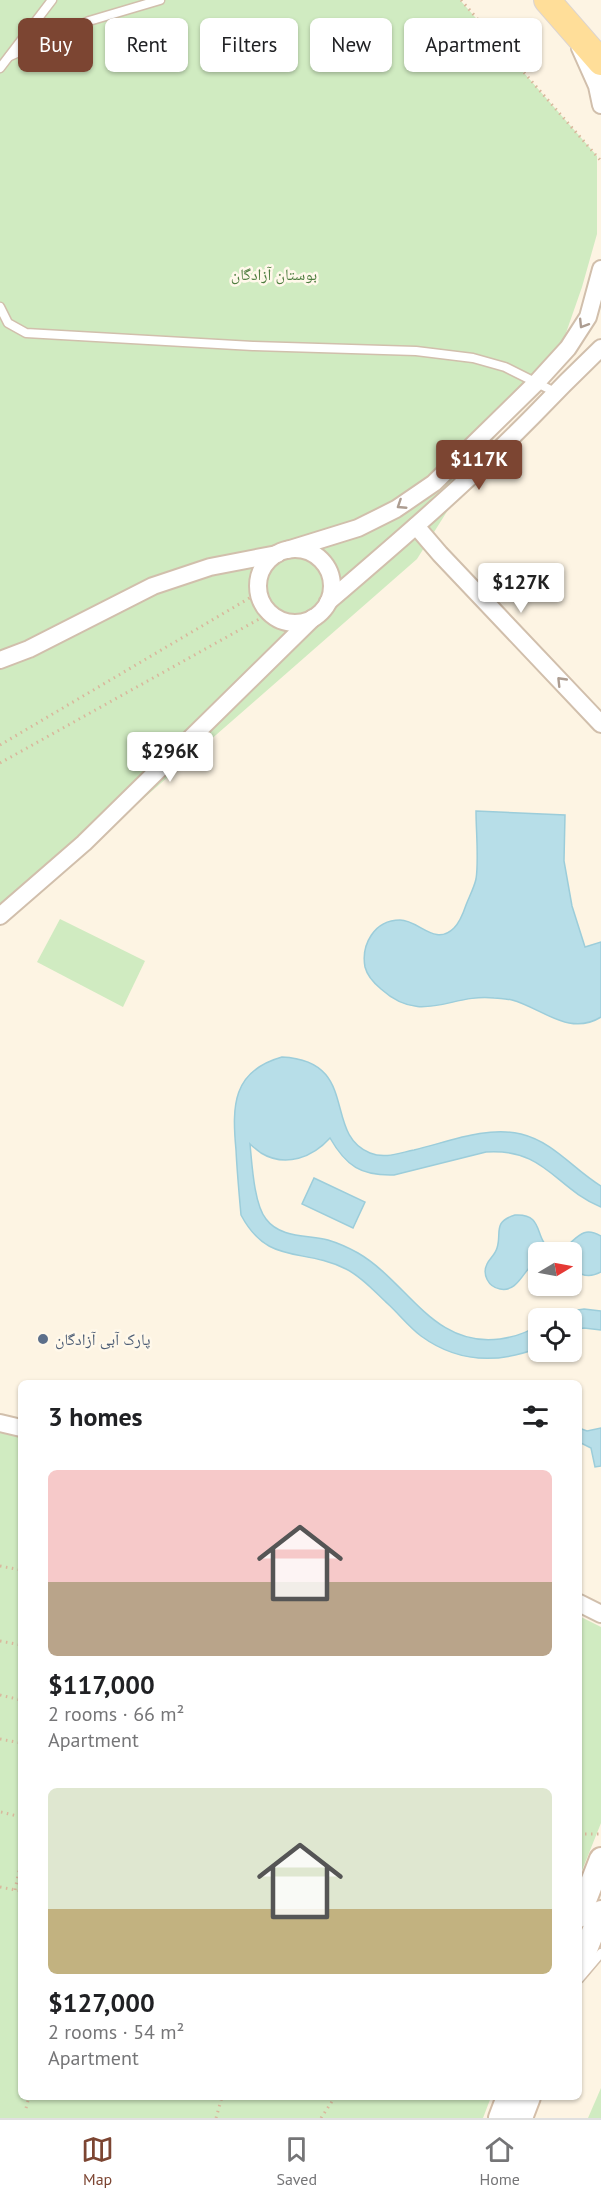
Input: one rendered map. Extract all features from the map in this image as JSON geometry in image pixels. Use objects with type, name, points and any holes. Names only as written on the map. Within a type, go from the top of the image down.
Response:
[{"type":"main road","points":[[547,0],[601,62]]},
{"type":"main road","points":[[582,1908],[601,1859]]},
{"type":"main road","points":[[582,1960],[601,1912]]},
{"type":"main road","points":[[500,2118],[507,2100]]},
{"type":"main road","points":[[521,2118],[528,2100]]},
{"type":"street","points":[[573,30],[597,86],[601,105]]},
{"type":"street","points":[[313,618],[290,623],[279,620],[262,604],[258,593],[258,582],[261,571],[268,561],[282,552],[358,528],[396,509],[434,483],[537,382],[568,348],[588,317],[601,269]]},
{"type":"street","points":[[0,916],[84,843],[322,611],[328,602],[416,526],[533,416],[601,348]]},
{"type":"street","points":[[416,526],[601,724]]},
{"type":"street","points":[[0,660],[29,649],[153,586],[210,567],[282,552],[299,549],[310,552],[320,559],[331,579],[328,602]]},
{"type":"street","points":[[0,1423],[18,1427]]},
{"type":"street","points":[[582,1604],[601,1614]]},
{"type":"lane","points":[[0,68],[52,0]]},
{"type":"lane","points":[[10,57],[89,21],[160,0]]},
{"type":"lane","points":[[0,307],[9,322],[26,333],[253,346],[416,351],[473,358],[505,367],[555,392]]},
{"type":"lane","points":[[582,1975],[601,1953]]},
{"type":"path","points":[[461,0],[601,161]]},
{"type":"path","points":[[0,745],[258,593]]},
{"type":"path","points":[[0,763],[270,613]]},
{"type":"path","points":[[0,1566],[18,1569]]},
{"type":"path","points":[[0,1641],[18,1644]]},
{"type":"path","points":[[0,1695],[18,1699]]},
{"type":"path","points":[[0,1739],[18,1742]]},
{"type":"path","points":[[1,1812],[18,1817]]},
{"type":"path","points":[[582,1834],[601,1834]]},
{"type":"path","points":[[15,1890],[18,1876]]},
{"type":"path","points":[[0,1887],[18,1890]]},
{"type":"path","points":[[26,2108],[28,2100]]},
{"type":"path","points":[[216,2118],[221,2100]]},
{"type":"path","points":[[321,2118],[332,2100]]},
{"type":"green space","name":"بوستان آزادگان","points":[[0,0],[460,0],[476,18],[404,18],[404,72],[523,72],[597,156],[597,234],[582,287],[559,353],[537,369],[417,559],[0,924]]},
{"type":"green space","points":[[60,919],[145,961],[123,1007],[37,962]]},
{"type":"green space","points":[[0,1428],[18,1433],[18,2100],[490,2100],[483,2118],[0,2118]]},
{"type":"green space","points":[[582,1618],[601,1627],[601,1823],[582,1870]]},
{"type":"green space","points":[[601,2088],[601,2118],[588,2118]]},
{"type":"water","points":[[476,811],[565,815],[564,861],[572,906],[585,947],[601,942],[601,1017],[578,1024],[567,1023],[523,1004],[499,998],[478,998],[437,1006],[410,1005],[396,1000],[381,989],[368,973],[364,959],[367,942],[376,929],[383,924],[391,921],[407,921],[440,935],[447,933],[458,923],[476,879]]},
{"type":"water","points":[[282,1057],[306,1061],[322,1071],[332,1084],[347,1131],[356,1144],[370,1153],[392,1155],[481,1133],[508,1132],[521,1134],[544,1143],[601,1186],[601,1207],[585,1199],[536,1163],[506,1152],[486,1152],[394,1175],[382,1175],[372,1174],[356,1167],[342,1156],[330,1138],[307,1155],[289,1160],[270,1157],[250,1144],[254,1183],[259,1204],[266,1219],[272,1225],[286,1233],[332,1241],[358,1253],[376,1265],[439,1323],[457,1333],[477,1339],[500,1339],[528,1330],[528,1351],[508,1357],[493,1358],[463,1356],[449,1352],[421,1336],[352,1272],[330,1262],[274,1249],[251,1231],[241,1215],[234,1119],[239,1092],[244,1081],[253,1071]]},
{"type":"water","points":[[314,1178],[365,1202],[353,1228],[302,1204]]},
{"type":"water","points":[[515,1215],[532,1219],[544,1242],[528,1242],[528,1269],[512,1287],[500,1289],[489,1283],[485,1272],[497,1248],[499,1228],[508,1218]]},
{"type":"water","points":[[586,1232],[601,1236],[601,1272],[582,1274],[582,1242],[572,1242]]},
{"type":"water","points":[[582,1309],[601,1311],[601,1330],[582,1328]]},
{"type":"water","points":[[601,1428],[601,1466],[595,1467],[591,1448],[582,1444],[582,1429],[587,1431]]},
{"type":"place","name":"پارک آبی آزادگان","points":[[43,1339]]}]
